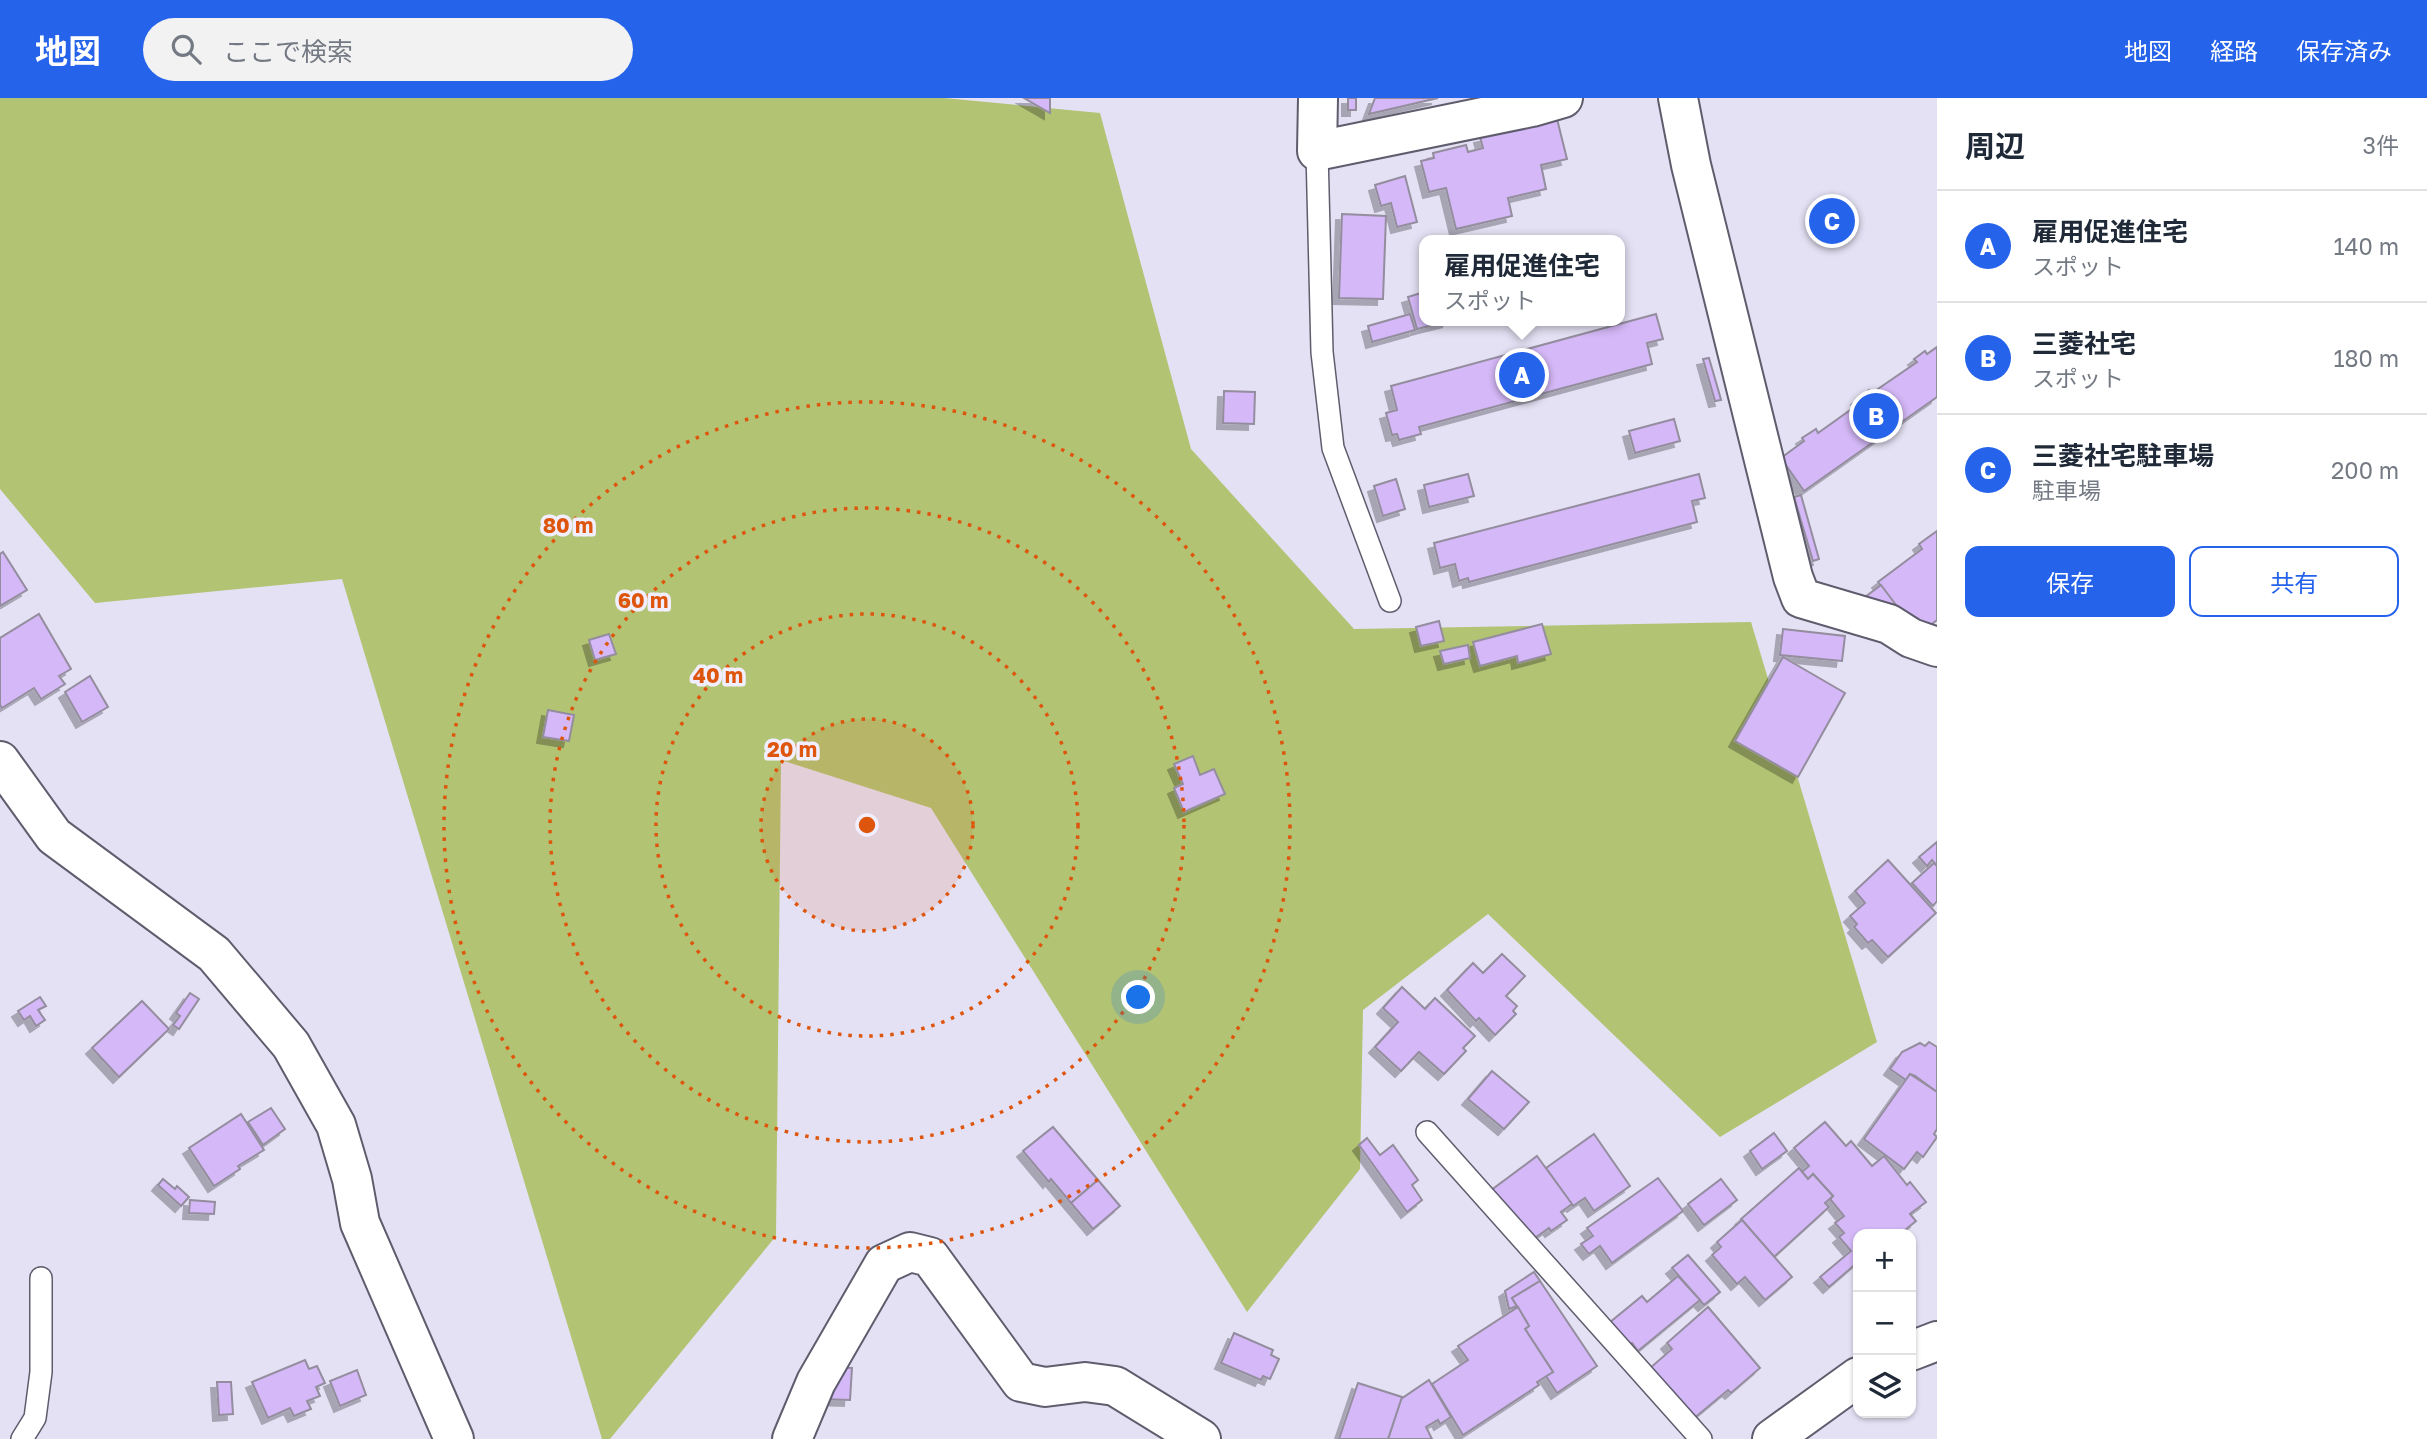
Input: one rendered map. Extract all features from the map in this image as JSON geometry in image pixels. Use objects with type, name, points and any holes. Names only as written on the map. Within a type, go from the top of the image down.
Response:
[{"type":"street","points":[[1318,98],[1317,151],[1532,107],[1563,98]]},
{"type":"street","points":[[1678,98],[1691,165],[1793,577],[1801,598],[1889,624],[1911,638],[1937,647]]},
{"type":"street","points":[[0,761],[54,836],[214,954],[291,1045],[336,1125],[352,1179],[360,1223],[454,1439]]},
{"type":"street","points":[[792,1439],[816,1381],[884,1264],[910,1252],[930,1257],[1021,1381],[1045,1387],[1085,1382],[1115,1386],[1201,1439]]},
{"type":"street","points":[[1916,1349],[1937,1341]]},
{"type":"street","points":[[1772,1439],[1853,1381]]},
{"type":"lane","points":[[1317,151],[1322,352],[1333,448],[1390,601]]},
{"type":"lane","points":[[1427,1132],[1701,1439]]},
{"type":"lane","points":[[22,1439],[35,1418],[41,1371],[41,1278]]},
{"type":"green space","points":[[0,98],[944,98],[1100,113],[1191,449],[1354,629],[1751,622],[1877,1042],[1720,1137],[1488,914],[1363,1010],[1360,1169],[1247,1312],[931,808],[781,760],[776,1236],[610,1439],[602,1439],[342,579],[95,603],[0,489]]},
{"type":"building","points":[[1024,98],[1050,98],[1050,113]]},
{"type":"building","points":[[1348,98],[1356,98],[1356,110],[1348,110]]},
{"type":"building","points":[[1375,98],[1438,98],[1369,114]]},
{"type":"building","points":[[1557,119],[1567,159],[1541,165],[1546,189],[1508,198],[1512,216],[1456,229],[1446,188],[1429,192],[1421,161],[1434,158],[1433,153],[1466,145],[1468,152],[1483,148],[1480,137]]},
{"type":"building","points":[[1405,176],[1417,222],[1397,227],[1391,203],[1381,206],[1375,185]]},
{"type":"building","points":[[1342,214],[1386,216],[1383,299],[1339,298]]},
{"type":"building","points":[[1419,294],[1419,326],[1429,326],[1417,329],[1408,297]]},
{"type":"building","points":[[1410,314],[1415,330],[1372,342],[1368,326]]},
{"type":"building","points":[[1656,314],[1663,339],[1647,343],[1652,364],[1419,427],[1421,434],[1399,440],[1397,434],[1392,435],[1386,413],[1397,410],[1391,386],[1612,326],[1625,326],[1625,322]]},
{"type":"building","points":[[1937,347],[1937,397],[1804,491],[1781,458],[1804,441],[1802,438],[1816,429],[1818,433],[1860,403],[1857,399],[1869,390],[1872,393],[1917,362],[1914,359],[1925,351],[1927,354]]},
{"type":"building","points":[[1709,358],[1721,400],[1715,401],[1703,359]]},
{"type":"building","points":[[1224,391],[1255,392],[1254,424],[1223,423]]},
{"type":"building","points":[[1674,419],[1680,441],[1635,453],[1629,431]]},
{"type":"building","points":[[1468,474],[1474,496],[1429,507],[1424,485]]},
{"type":"building","points":[[1699,474],[1705,498],[1692,501],[1697,522],[1469,582],[1468,578],[1459,581],[1455,564],[1440,568],[1434,543]]},
{"type":"building","points":[[1396,479],[1405,509],[1383,516],[1374,486]]},
{"type":"building","points":[[1801,495],[1819,559],[1813,561],[1794,497]]},
{"type":"building","points":[[1937,531],[1937,620],[1918,635],[1878,582],[1922,549],[1919,544]]},
{"type":"building","points":[[3,552],[27,590],[0,606],[0,554]]},
{"type":"building","points":[[1881,585],[1911,625],[1861,600]]},
{"type":"building","points":[[39,614],[71,669],[59,676],[65,684],[41,699],[34,688],[2,708],[0,638]]},
{"type":"building","points":[[1439,621],[1444,641],[1421,646],[1416,627]]},
{"type":"building","points":[[1542,624],[1551,654],[1518,663],[1517,656],[1480,666],[1473,642]]},
{"type":"building","points":[[1783,629],[1845,636],[1842,661],[1780,655]]},
{"type":"building","points":[[609,634],[616,654],[595,660],[589,640]]},
{"type":"building","points":[[1468,645],[1470,658],[1444,664],[1440,651]]},
{"type":"building","points":[[1783,657],[1845,693],[1798,777],[1735,741]]},
{"type":"building","points":[[90,676],[108,707],[82,722],[65,692]]},
{"type":"building","points":[[548,710],[574,715],[569,741],[543,737]]},
{"type":"building","points":[[1193,756],[1200,775],[1214,769],[1225,794],[1184,812],[1174,788],[1183,784],[1174,764]]},
{"type":"building","points":[[1937,842],[1937,866],[1932,860],[1927,866],[1919,857]]},
{"type":"building","points":[[1888,860],[1936,913],[1888,957],[1872,940],[1868,943],[1854,927],[1857,924],[1850,916],[1865,903],[1855,891]]},
{"type":"building","points":[[1934,863],[1937,866],[1937,901],[1933,906],[1912,883]]},
{"type":"building","points":[[1502,954],[1525,976],[1506,996],[1517,1006],[1513,1011],[1516,1014],[1495,1035],[1479,1018],[1476,1021],[1447,990],[1473,963],[1483,973]]},
{"type":"building","points":[[1402,987],[1425,1009],[1435,998],[1475,1036],[1463,1048],[1466,1051],[1444,1074],[1419,1052],[1401,1071],[1375,1047],[1398,1022],[1383,1008]]},
{"type":"building","points":[[190,993],[199,999],[179,1029],[173,1025],[180,1016],[176,1013]]},
{"type":"building","points":[[40,997],[46,1006],[38,1010],[45,1020],[36,1026],[30,1016],[24,1020],[18,1011]]},
{"type":"building","points":[[142,1001],[169,1029],[119,1077],[92,1048]]},
{"type":"building","points":[[1929,1042],[1937,1047],[1937,1092],[1915,1076],[1910,1074],[1906,1080],[1890,1069],[1902,1052],[1920,1043],[1925,1046]]},
{"type":"building","points":[[1492,1071],[1529,1102],[1504,1129],[1468,1099]]},
{"type":"building","points":[[1910,1074],[1937,1092],[1937,1129],[1934,1134],[1937,1137],[1923,1157],[1917,1152],[1904,1169],[1864,1139]]},
{"type":"building","points":[[271,1108],[285,1129],[263,1145],[248,1122]]},
{"type":"building","points":[[241,1114],[264,1150],[238,1166],[240,1169],[214,1186],[189,1148]]},
{"type":"building","points":[[1825,1122],[1846,1146],[1851,1141],[1872,1166],[1884,1156],[1907,1185],[1910,1182],[1926,1202],[1910,1214],[1916,1221],[1906,1229],[1853,1229],[1853,1266],[1829,1287],[1820,1277],[1851,1251],[1839,1237],[1844,1233],[1835,1223],[1844,1216],[1830,1199],[1833,1196],[1813,1174],[1808,1179],[1802,1172],[1809,1166],[1794,1148]]},
{"type":"building","points":[[1053,1127],[1098,1180],[1071,1203],[1023,1151]]},
{"type":"building","points":[[1774,1133],[1787,1151],[1762,1169],[1750,1151]]},
{"type":"building","points":[[1594,1134],[1630,1186],[1594,1211],[1585,1198],[1573,1206],[1546,1168]]},
{"type":"building","points":[[1367,1138],[1380,1155],[1393,1145],[1418,1180],[1412,1185],[1422,1200],[1407,1212],[1359,1145]]},
{"type":"building","points":[[1537,1156],[1572,1204],[1561,1212],[1567,1220],[1551,1231],[1549,1228],[1528,1243],[1490,1191]]},
{"type":"building","points":[[1799,1168],[1808,1179],[1813,1174],[1833,1196],[1825,1203],[1829,1207],[1774,1257],[1741,1219]]},
{"type":"building","points":[[1658,1178],[1683,1211],[1612,1263],[1600,1246],[1589,1254],[1581,1244],[1593,1236],[1587,1228]]},
{"type":"building","points":[[163,1179],[175,1189],[177,1186],[189,1197],[181,1206],[158,1185]]},
{"type":"building","points":[[1721,1179],[1737,1200],[1704,1225],[1688,1204]]},
{"type":"building","points":[[1098,1180],[1120,1206],[1093,1229],[1071,1203]]},
{"type":"building","points":[[190,1200],[215,1202],[214,1214],[189,1213]]},
{"type":"building","points":[[1742,1220],[1792,1277],[1765,1300],[1745,1277],[1737,1284],[1712,1255],[1721,1247],[1717,1242]]},
{"type":"building","points":[[1688,1255],[1720,1292],[1704,1305],[1672,1268]]},
{"type":"building","points":[[1534,1272],[1540,1281],[1512,1298],[1517,1306],[1509,1309],[1505,1291]]},
{"type":"building","points":[[1678,1276],[1700,1300],[1638,1351],[1632,1343],[1625,1349],[1609,1323],[1642,1296],[1647,1302]]},
{"type":"building","points":[[1540,1281],[1597,1366],[1557,1393],[1546,1376],[1553,1372],[1525,1329],[1529,1326],[1512,1298]]},
{"type":"building","points":[[1518,1307],[1529,1326],[1525,1329],[1553,1372],[1537,1382],[1539,1385],[1463,1435],[1432,1384],[1468,1360],[1458,1346]]},
{"type":"building","points":[[1708,1307],[1760,1368],[1731,1393],[1728,1390],[1692,1420],[1649,1369],[1672,1349],[1667,1343]]},
{"type":"building","points":[[1234,1333],[1273,1350],[1271,1355],[1279,1359],[1270,1379],[1263,1376],[1261,1380],[1221,1363]]},
{"type":"building","points":[[305,1360],[309,1369],[317,1366],[325,1383],[316,1387],[320,1396],[307,1401],[311,1409],[294,1416],[290,1408],[268,1418],[252,1382]]},
{"type":"building","points":[[823,1367],[852,1368],[850,1400],[821,1399]]},
{"type":"building","points":[[357,1370],[366,1395],[340,1406],[330,1381]]},
{"type":"building","points":[[1429,1380],[1451,1417],[1440,1424],[1438,1420],[1426,1427],[1432,1439],[1388,1439],[1401,1399]]},
{"type":"building","points":[[217,1382],[231,1382],[233,1414],[219,1415]]},
{"type":"building","points":[[1358,1383],[1402,1397],[1388,1439],[1339,1439]]},
{"type":"place","name":"三菱社宅駐車場","points":[[1832,221]]},
{"type":"place","name":"雇用促進住宅","points":[[1522,375]]},
{"type":"place","name":"三菱社宅","points":[[1876,416]]}]
